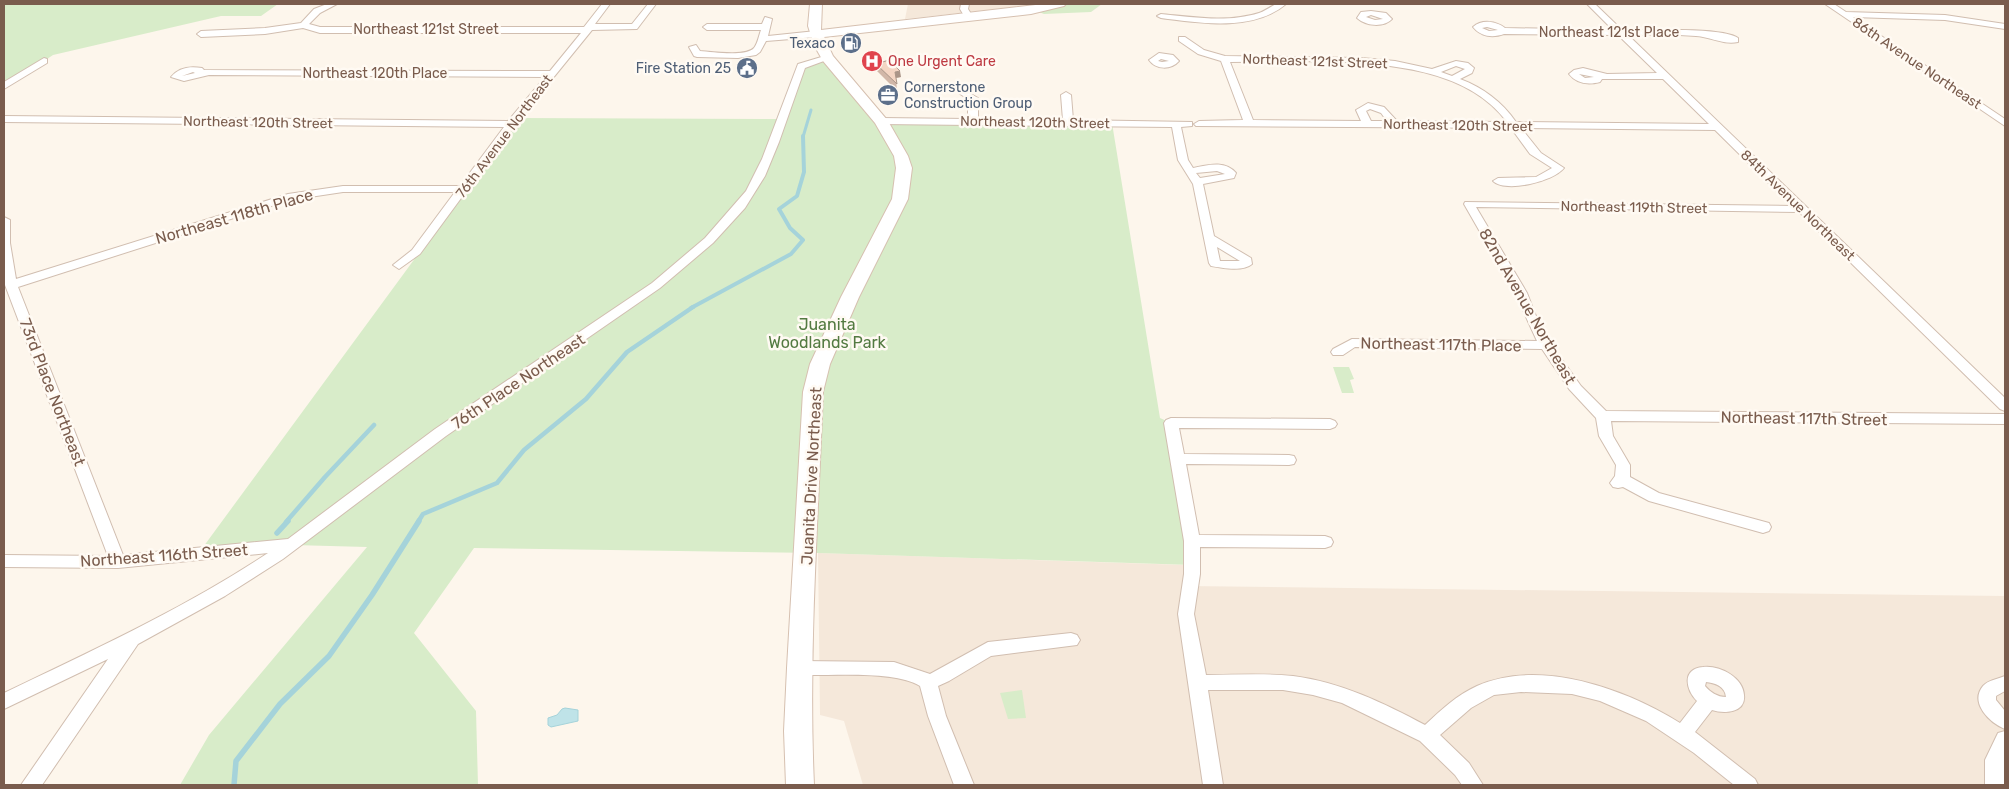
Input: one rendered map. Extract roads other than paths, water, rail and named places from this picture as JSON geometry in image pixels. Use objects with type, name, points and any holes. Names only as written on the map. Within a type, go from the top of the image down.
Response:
[{"type":"main road","name":"Juanita Drive Northeast","points":[[800,785],[798,731],[800,668],[813,392],[820,364],[850,297],[900,199],[904,168],[902,156],[881,121],[820,46],[814,18],[816,4]]},
{"type":"main road","points":[[816,34],[1031,10],[1060,4]]},
{"type":"street","points":[[202,34],[265,31],[304,25],[317,11],[332,4]]},
{"type":"street","name":"76th Avenue Northeast","points":[[399,265],[416,252],[550,74],[606,4]]},
{"type":"street","name":"Northeast 121st Street","points":[[304,25],[320,30],[634,27],[652,4]]},
{"type":"street","points":[[965,4],[964,9],[969,17]]},
{"type":"street","points":[[1161,16],[1180,19],[1272,17],[1282,4]]},
{"type":"street","points":[[1364,4],[1371,13]]},
{"type":"street","name":"84th Avenue Northeast","points":[[1590,4],[2005,406]]},
{"type":"street","name":"86th Avenue Northeast","points":[[1829,4],[2005,123]]},
{"type":"street","points":[[1844,14],[1924,14],[2005,26]]},
{"type":"street","points":[[693,47],[697,54],[745,55],[754,52],[762,39],[767,23],[707,27]]},
{"type":"street","name":"Northeast 121st Place","points":[[1502,31],[1695,33],[1715,36]]},
{"type":"street","points":[[762,39],[816,34]]},
{"type":"street","points":[[1182,39],[1200,52]]},
{"type":"street","points":[[1173,58],[1200,52]]},
{"type":"street","name":"Northeast 121st Street","points":[[1200,52],[1225,59],[1358,60],[1390,63],[1443,75],[1470,71],[1470,68],[1466,65],[1451,64],[1443,75]]},
{"type":"street","name":"76th Place Northeast","points":[[4,701],[131,640],[226,588],[293,545],[466,415],[643,296],[684,266],[711,241],[744,204],[763,169],[801,66],[828,58]]},
{"type":"street","points":[[1225,59],[1249,124]]},
{"type":"street","points":[[4,86],[44,61]]},
{"type":"street","name":"Northeast 120th Place","points":[[200,73],[550,74]]},
{"type":"street","points":[[1443,75],[1488,97],[1500,106],[1535,154],[1559,168],[1550,176],[1532,181],[1498,181]]},
{"type":"street","points":[[1599,76],[1665,76]]},
{"type":"street","points":[[962,92],[973,98],[973,121]]},
{"type":"street","points":[[1066,95],[1068,123]]},
{"type":"street","points":[[1367,124],[1361,110],[1368,106],[1387,111],[1394,124]]},
{"type":"street","name":"Northeast 120th Street","points":[[4,119],[512,124]]},
{"type":"street","name":"Northeast 120th Street","points":[[881,121],[1717,127]]},
{"type":"street","points":[[1176,124],[1183,160],[1196,182],[1209,238]]},
{"type":"street","points":[[1191,171],[1216,167],[1224,168],[1231,173],[1226,178],[1196,182]]},
{"type":"street","name":"Northeast 118th Place","points":[[11,285],[288,197],[343,189],[463,189]]},
{"type":"street","name":"Northeast 119th Street","points":[[1468,204],[1800,208]]},
{"type":"street","name":"82nd Avenue Northeast","points":[[1468,204],[1522,293],[1525,305],[1572,384],[1603,416],[1607,436],[1622,462],[1624,471],[1620,481],[1654,496],[1763,528]]},
{"type":"street","name":"73rd Place Northeast","points":[[4,220],[4,243],[11,285],[118,562]]},
{"type":"street","name":"Northeast 117th Place","points":[[1338,352],[1352,342],[1548,345]]},
{"type":"street","name":"Northeast 117th Street","points":[[1603,416],[2005,419]]},
{"type":"street","points":[[1213,785],[1186,614],[1192,574],[1192,541],[1172,423],[1330,424]]},
{"type":"street","points":[[1178,459],[1289,460]]},
{"type":"street","points":[[1192,541],[1325,542]]},
{"type":"street","name":"Northeast 116th Street","points":[[4,561],[118,562],[293,545]]},
{"type":"street","points":[[32,785],[131,640]]},
{"type":"street","points":[[800,668],[894,669],[907,672],[928,682],[943,676],[988,649],[1072,640]]},
{"type":"street","points":[[928,682],[937,716],[964,785]]},
{"type":"street","points":[[1198,682],[1294,683],[1338,693],[1384,712],[1427,735],[1462,770],[1473,785]]},
{"type":"street","points":[[1427,735],[1463,702],[1491,688],[1518,684],[1584,688],[1629,702],[1684,733],[1748,785]]},
{"type":"street","points":[[2005,684],[1992,688],[1987,692],[1986,699],[1993,712],[2005,721]]},
{"type":"street","points":[[1684,733],[1709,700]]},
{"type":"street","points":[[1999,781],[1995,760],[2005,739]]},
{"type":"water","points":[[565,708],[578,710],[578,721],[551,727],[548,725],[548,718],[557,715]]},
{"type":"waterway","points":[[803,137],[811,110]]},
{"type":"waterway","points":[[691,308],[791,254],[803,240],[790,228],[779,209],[797,196],[804,172],[803,137]]},
{"type":"waterway","points":[[418,522],[423,514],[497,483],[524,450],[586,399],[627,352],[693,307]]},
{"type":"waterway","points":[[286,522],[374,425]]},
{"type":"waterway","points":[[277,533],[288,521]]},
{"type":"waterway","points":[[234,785],[236,761],[280,704],[329,656],[372,595],[419,521]]},
{"type":"place","name":"Texaco","points":[[851,43]]},
{"type":"place","name":"One Urgent Care","points":[[872,61]]},
{"type":"place","name":"Fire Station 25","points":[[747,68]]},
{"type":"place","name":"Cornerstone Construction Group","points":[[888,95]]},
{"type":"park label","name":"Juanita Woodlands Park","points":[[827,333]]}]
